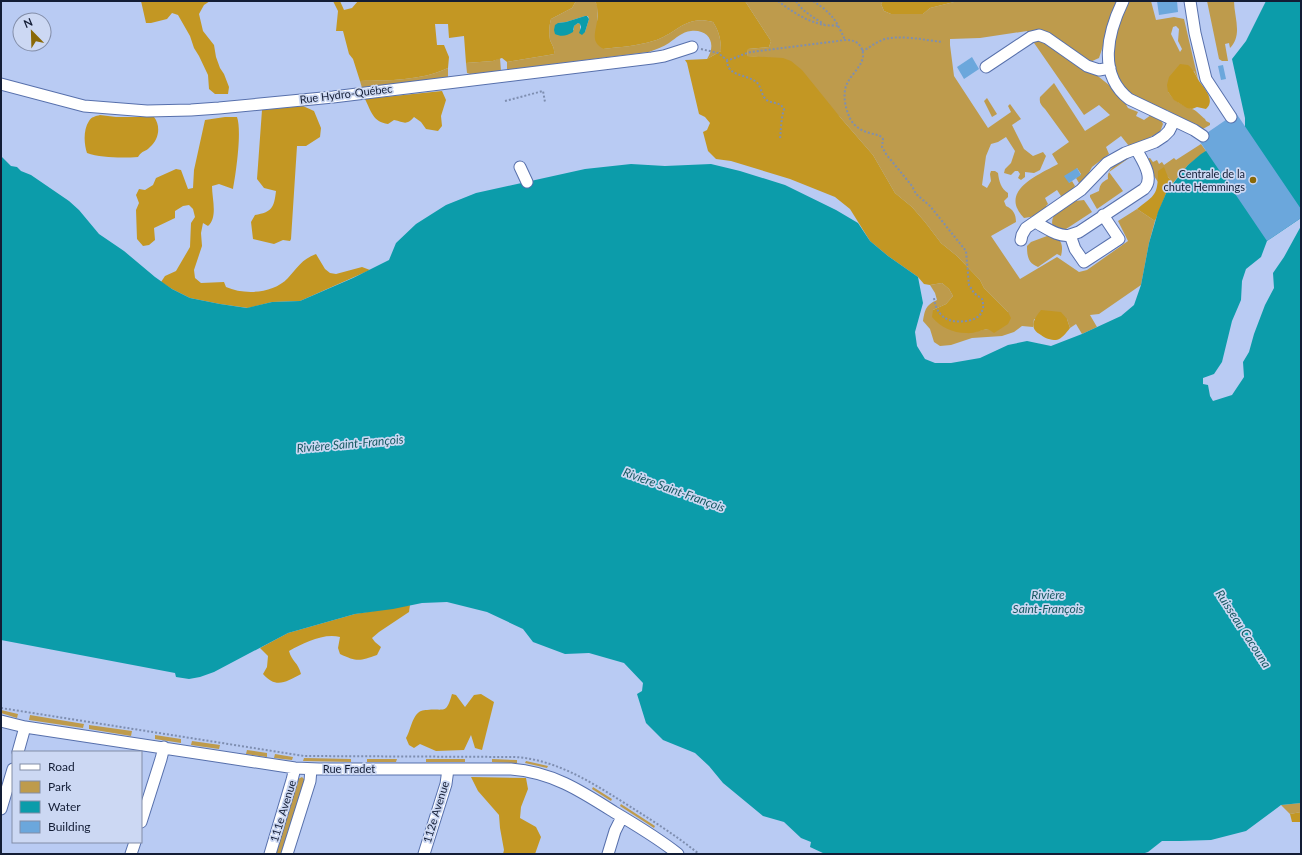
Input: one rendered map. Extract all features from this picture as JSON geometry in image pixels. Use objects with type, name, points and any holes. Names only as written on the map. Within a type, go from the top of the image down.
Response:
[{"type":"street","points":[[1122,1],[1112,32],[1108,60],[1116,85],[1121,92],[1129,98],[1194,130],[1202,136]]},
{"type":"street","points":[[1190,1],[1195,33],[1206,79],[1231,117]]},
{"type":"street","points":[[986,66],[1031,37],[1039,35],[1047,38],[1088,66],[1099,70],[1110,68]]},
{"type":"street","name":"Rue Hydro-Québec","points":[[1,84],[84,106],[110,109],[148,111],[218,108],[333,96],[652,58],[664,56],[692,47]]},
{"type":"street","points":[[1021,240],[1022,234],[1026,228],[1081,190],[1106,163],[1155,142],[1169,131],[1174,121]]},
{"type":"street","points":[[1035,222],[1064,236],[1070,235],[1079,232],[1144,189],[1147,186],[1148,178],[1146,169],[1136,149]]},
{"type":"street","points":[[520,167],[527,182]]},
{"type":"street","points":[[1070,235],[1075,249],[1084,262],[1119,239],[1103,215]]},
{"type":"street","name":"Rue Fradet","points":[[1,721],[26,727],[295,768],[511,769],[543,774],[560,780],[575,788],[654,836],[678,854]]},
{"type":"street","points":[[18,751],[26,727]]},
{"type":"street","points":[[142,819],[164,747]]},
{"type":"street","name":"111e Avenue","points":[[270,854],[295,768]]},
{"type":"street","name":"111e Avenue","points":[[287,854],[310,781],[312,768]]},
{"type":"street","name":"112e Avenue","points":[[424,854],[446,784],[448,769]]},
{"type":"street","points":[[1,809],[12,772]]},
{"type":"street","points":[[608,854],[616,829],[622,817]]},
{"type":"street","points":[[131,854],[135,843]]},
{"type":"path","points":[[778,1],[808,20],[825,25],[839,26]]},
{"type":"path","points":[[796,1],[807,14],[825,25]]},
{"type":"path","points":[[813,1],[829,12],[839,26],[845,40]]},
{"type":"path","points":[[862,51],[882,40],[890,38],[942,42]]},
{"type":"path","points":[[692,47],[718,53],[727,60],[732,60],[742,54],[751,52],[845,40],[856,42],[860,46],[863,58],[861,64],[849,79],[844,93],[845,106],[849,117],[854,124],[863,131],[881,136],[883,139],[882,147],[886,154],[912,186],[916,194],[930,206],[966,251],[970,285],[974,293],[982,299],[982,312],[979,317],[974,319],[959,322],[949,320],[940,314],[935,306],[934,298]]},
{"type":"path","points":[[727,60],[729,69],[754,81],[758,85],[764,98],[782,105],[784,109],[781,118],[782,124],[780,140]]},
{"type":"path","points":[[505,101],[543,91],[545,102]]},
{"type":"path","name":"Rue Fradet","points":[[1,708],[306,756],[530,758]]},
{"type":"green space","points":[[576,1],[595,1],[598,7],[597,26],[603,49],[647,43],[661,38],[688,23],[703,20],[713,22],[715,25],[721,43],[721,51],[707,59],[711,48],[710,39],[702,32],[691,31],[682,34],[662,47],[649,52],[507,70],[507,62],[554,54],[554,48],[549,35],[551,19],[572,8]],"holes":[[[588,16],[589,19],[585,32],[580,31],[580,24],[578,23],[574,26],[574,30],[558,23]]]},
{"type":"green space","points":[[745,1],[883,1],[881,4],[884,11],[891,14],[923,14],[930,8],[958,1],[1118,1],[1099,58],[1090,62],[1029,34],[1027,31],[980,38],[950,39],[950,45],[954,76],[988,128],[1011,112],[1008,106],[1010,104],[1021,119],[1012,125],[1024,149],[1033,156],[1043,152],[1046,156],[1040,170],[1034,173],[1025,172],[1025,177],[1021,180],[1018,178],[1020,174],[1018,171],[1015,171],[1011,175],[1004,173],[1005,169],[1011,163],[1015,151],[1006,137],[991,144],[986,156],[982,185],[987,188],[991,181],[991,171],[998,173],[1001,184],[1008,193],[1008,197],[1004,201],[1006,206],[1014,212],[1016,219],[1016,222],[991,236],[1020,279],[1057,257],[1079,272],[1087,270],[1128,241],[1118,221],[1137,209],[1155,221],[1141,285],[1099,314],[1090,315],[1097,327],[1082,334],[1076,324],[1070,328],[1067,319],[1034,319],[1033,327],[1022,326],[1014,332],[1002,336],[972,338],[951,345],[940,346],[934,342],[930,329],[923,321],[924,313],[927,308],[930,304],[937,300],[930,285],[942,283],[949,289],[953,296],[946,304],[933,310],[966,333],[988,329],[1008,312],[984,288],[980,280],[957,256],[941,243],[912,207],[895,193],[873,155],[840,117],[769,58],[747,56],[748,49],[769,47],[771,41]]},
{"type":"green space","points":[[1126,1],[1151,1],[1156,20],[1174,17],[1184,19],[1198,79],[1194,71],[1168,92],[1178,102],[1197,112],[1210,123],[1210,125],[1201,130],[1167,110],[1160,110],[1128,92],[1117,78],[1114,66],[1113,50],[1115,33]],"holes":[[[1176,26],[1179,29],[1178,41],[1182,49],[1180,52],[1171,34],[1173,27]]]},
{"type":"green space","points":[[1207,1],[1234,1],[1237,32],[1234,43],[1230,48],[1229,43],[1225,44],[1228,61],[1222,61],[1219,59]]},
{"type":"green space","points":[[1037,38],[1094,73],[1109,85],[1124,101],[1128,108],[1138,112],[1136,116],[1144,120],[1151,115],[1161,120],[1163,124],[1160,132],[1141,142],[1129,146],[1121,136],[1106,147],[1109,154],[1092,167],[1086,178],[1079,183],[1076,178],[1081,174],[1077,168],[1069,183],[1072,181],[1075,186],[1068,195],[1063,199],[1057,190],[1045,198],[1048,204],[1046,206],[1048,209],[1037,215],[1024,218],[1017,208],[1016,200],[1018,192],[1032,179],[1058,164],[1052,154],[1069,142],[1041,105],[1040,97],[1054,83],[1085,131],[1110,115],[1099,105],[1084,115],[1032,40]]},
{"type":"green space","points":[[500,58],[501,71],[467,73],[466,63],[493,61]]},
{"type":"green space","points":[[448,68],[448,77],[362,88],[360,81],[416,78]]},
{"type":"green space","points":[[987,98],[997,114],[992,117],[984,101]]},
{"type":"green space","points":[[1201,144],[1206,151],[1188,165],[1173,183],[1168,177],[1158,171],[1158,182],[1152,173],[1147,159],[1150,158],[1153,162],[1157,160],[1159,164],[1162,162],[1164,165],[1174,158],[1176,160]]},
{"type":"green space","points":[[1132,156],[1109,172],[1116,164]]},
{"type":"green space","points":[[1109,172],[1123,191],[1097,209],[1090,195],[1099,191],[1104,181],[1108,179]]},
{"type":"green space","points":[[1084,200],[1092,212],[1063,231],[1053,227],[1052,220],[1061,207],[1069,202]]},
{"type":"green space","points":[[1047,236],[1056,237],[1062,244],[1061,256],[1057,254],[1038,267],[1030,261],[1027,253],[1027,246],[1031,242]]},
{"type":"green space","points":[[1,710],[18,714],[17,718],[1,713]]},
{"type":"green space","points":[[30,715],[84,724],[83,728],[29,720]]},
{"type":"green space","points":[[89,725],[132,731],[131,736],[89,729]]},
{"type":"green space","points":[[155,735],[181,739],[181,743],[155,739]]},
{"type":"green space","points":[[192,741],[220,745],[219,749],[191,745]]},
{"type":"green space","points":[[247,750],[267,753],[267,757],[246,754]]},
{"type":"green space","points":[[275,754],[293,757],[292,760],[274,758]]},
{"type":"green space","points":[[304,758],[351,759],[351,762],[303,761]]},
{"type":"green space","points":[[367,759],[397,759],[396,762],[367,762]]},
{"type":"green space","points":[[426,759],[465,759],[465,762],[426,762]]},
{"type":"green space","points":[[492,759],[517,760],[517,763],[492,762]]},
{"type":"green space","points":[[526,761],[548,766],[547,768],[525,763]]},
{"type":"green space","points":[[302,777],[304,779],[304,783],[282,854],[274,854],[298,779]]},
{"type":"green space","points":[[593,787],[612,799],[611,801],[592,789]]},
{"type":"green space","points":[[1301,803],[1301,812],[1290,814],[1281,805]]},
{"type":"green space","points":[[621,804],[655,826],[654,828],[620,806]]},
{"type":"shaded area","points":[[141,1],[210,1],[204,5],[199,14],[203,31],[214,45],[216,57],[229,87],[228,94],[215,94],[209,89],[208,75],[194,48],[190,36],[178,15],[172,13],[167,19],[146,23]]},
{"type":"shaded area","points":[[333,1],[340,1],[344,10],[352,8],[358,1],[576,1],[572,8],[551,19],[549,35],[554,48],[554,54],[507,62],[502,58],[493,61],[466,63],[464,36],[449,38],[448,24],[435,24],[437,45],[444,45],[449,57],[448,68],[416,78],[360,81],[353,59],[349,54],[343,31],[336,31],[338,11]]},
{"type":"shaded area","points":[[595,1],[745,1],[771,41],[769,47],[748,49],[747,56],[783,58],[791,61],[802,70],[873,155],[895,193],[912,207],[941,243],[957,256],[980,280],[984,288],[1008,312],[1011,318],[1008,324],[994,333],[988,329],[971,333],[961,333],[952,331],[943,326],[932,317],[933,310],[946,304],[953,296],[949,289],[942,283],[930,285],[924,284],[918,277],[888,256],[870,241],[850,209],[835,197],[790,179],[731,161],[716,159],[708,151],[703,132],[707,130],[710,123],[705,117],[699,114],[685,60],[707,59],[721,51],[721,43],[717,29],[713,22],[703,20],[695,21],[682,26],[661,38],[647,43],[603,49],[597,44],[595,38],[598,12]]},
{"type":"shaded area","points":[[883,1],[958,1],[930,8],[923,14],[891,14],[884,11],[881,4]]},
{"type":"shaded area","points":[[1180,64],[1188,65],[1193,70],[1208,94],[1210,102],[1206,109],[1197,107],[1192,109],[1187,108],[1174,100],[1168,92],[1167,85],[1169,77]]},
{"type":"shaded area","points":[[442,91],[446,100],[441,116],[442,126],[438,131],[426,129],[421,122],[414,117],[409,122],[394,120],[388,124],[383,123],[373,115],[365,99]]},
{"type":"shaded area","points":[[303,106],[314,111],[321,128],[320,137],[306,146],[297,146],[291,239],[290,241],[283,240],[274,244],[253,239],[251,222],[255,215],[269,211],[273,205],[276,191],[264,188],[257,179],[262,110]]},
{"type":"shaded area","points":[[100,115],[116,117],[154,117],[158,124],[157,136],[153,144],[138,157],[105,157],[87,153],[85,137],[87,125],[91,119]]},
{"type":"shaded area","points":[[237,117],[239,132],[236,173],[233,189],[219,184],[212,186],[214,213],[208,226],[203,223],[201,233],[202,246],[194,270],[195,278],[201,283],[224,282],[226,287],[233,290],[258,292],[275,287],[282,283],[303,261],[316,254],[325,269],[330,273],[336,274],[362,267],[370,270],[300,301],[272,302],[248,308],[190,298],[161,282],[165,276],[176,271],[190,247],[191,223],[195,217],[193,209],[189,205],[183,206],[175,211],[175,218],[154,228],[155,240],[149,245],[143,246],[137,239],[136,210],[139,203],[136,195],[139,189],[145,190],[153,185],[156,178],[176,169],[181,170],[188,189],[193,188],[194,170],[205,120]]},
{"type":"shaded area","points":[[1164,167],[1168,177],[1173,183],[1167,191],[1155,221],[1137,209],[1148,201],[1154,194],[1157,185],[1158,171]]},
{"type":"shaded area","points":[[1041,310],[1061,312],[1067,319],[1070,328],[1062,337],[1052,340],[1037,332],[1033,326],[1034,320]]},
{"type":"shaded area","points":[[410,605],[409,612],[372,638],[381,647],[377,655],[358,660],[340,654],[338,648],[340,637],[327,636],[307,642],[289,651],[301,674],[281,683],[277,683],[268,679],[263,674],[267,667],[268,656],[260,648],[288,633],[355,614]]},
{"type":"shaded area","points":[[452,694],[456,695],[465,707],[474,695],[481,694],[494,702],[482,750],[475,748],[471,735],[464,750],[436,751],[420,744],[414,748],[409,745],[406,738],[418,713],[423,710],[441,710],[446,708]]},
{"type":"shaded area","points":[[471,777],[526,778],[528,789],[521,807],[520,818],[536,827],[541,837],[535,854],[503,854],[504,850],[499,815],[478,791]]},
{"type":"shaded area","points":[[1301,812],[1301,822],[1292,822],[1290,814]]},
{"type":"water","name":"Rivière Saint-François","points":[[1266,1],[1301,1],[1301,218],[1267,241],[1261,257],[1246,269],[1242,281],[1241,300],[1232,321],[1222,362],[1214,374],[1203,378],[1203,384],[1208,385],[1210,396],[1213,401],[1232,395],[1244,377],[1243,362],[1249,352],[1265,305],[1274,288],[1273,273],[1284,257],[1301,226],[1301,803],[1281,805],[1246,831],[1211,840],[1162,841],[1148,852],[1142,854],[825,854],[810,847],[811,842],[801,838],[784,822],[763,816],[723,783],[709,766],[695,753],[663,740],[646,723],[637,694],[642,691],[643,683],[624,663],[589,653],[565,654],[533,642],[523,629],[487,612],[447,602],[422,603],[393,609],[355,614],[288,633],[214,672],[189,679],[176,677],[175,673],[1,640],[1,156],[11,166],[17,167],[21,171],[31,175],[69,201],[79,210],[99,234],[124,251],[172,289],[190,298],[247,308],[272,302],[300,301],[353,278],[389,260],[396,243],[416,224],[446,205],[476,193],[585,169],[631,164],[665,166],[711,164],[785,185],[836,210],[858,223],[870,241],[918,277],[923,303],[915,332],[917,346],[925,359],[935,363],[951,363],[980,358],[1008,345],[1027,341],[1051,346],[1121,316],[1134,305],[1141,285],[1149,243],[1158,212],[1167,191],[1188,165],[1201,154],[1245,126],[1245,118],[1232,59],[1246,41]]},
{"type":"water","points":[[585,16],[589,19],[585,32],[582,35],[579,33],[581,27],[578,23],[574,26],[573,32],[571,33],[562,36],[555,34],[555,25],[558,23]]},
{"type":"building","points":[[1157,1],[1177,1],[1178,12],[1159,15]]},
{"type":"building","points":[[972,57],[979,69],[964,79],[957,67]]},
{"type":"building","points":[[1223,65],[1226,79],[1221,80],[1218,66]]},
{"type":"building","name":"Centrale de la chute Hemmings","points":[[1236,113],[1301,209],[1301,218],[1267,241],[1198,139]]},
{"type":"building","points":[[1077,168],[1081,175],[1069,183],[1064,176]]},
{"type":"place","name":"Centrale de la chute Hemmings","points":[[1253,180]]},
{"type":"water label","name":"Ruisseau Cacouna","points":[[1243,629]]}]
